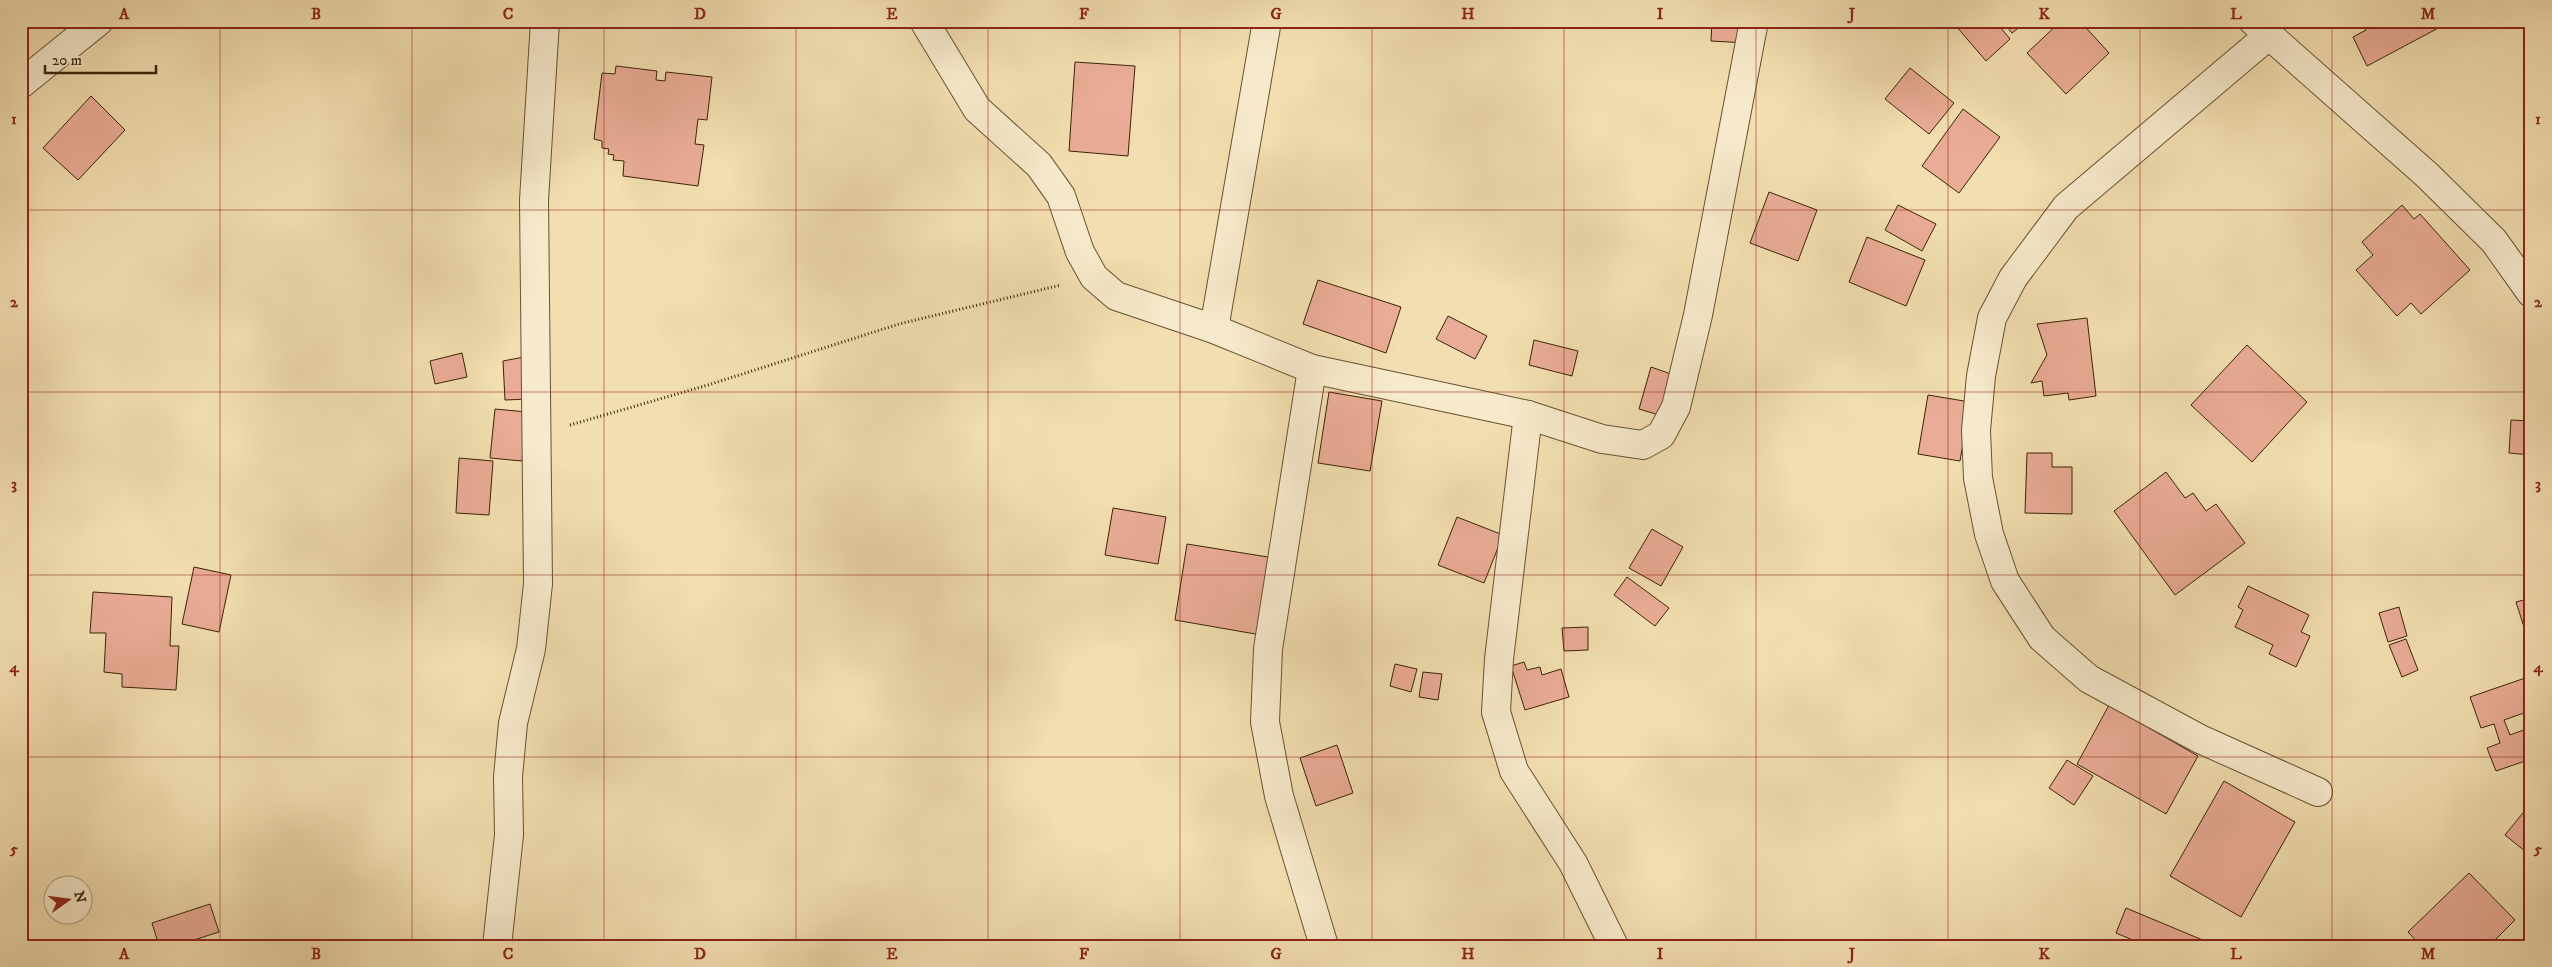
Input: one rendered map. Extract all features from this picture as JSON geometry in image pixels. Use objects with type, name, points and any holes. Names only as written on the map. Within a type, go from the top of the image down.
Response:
[{"type":"street","points":[[21,84],[99,21]]},
{"type":"street","points":[[497,946],[510,835],[508,777],[513,723],[531,649],[538,584],[534,200],[545,21]]},
{"type":"street","points":[[924,21],[977,109],[1039,165],[1061,196],[1080,252],[1094,277],[1116,296],[1214,330],[1312,369],[1528,415],[1602,439],[1643,445],[1661,435],[1676,407],[1698,315],[1754,21]]},
{"type":"street","points":[[1214,330],[1267,21]]},
{"type":"street","points":[[2318,792],[2200,739],[2089,679],[2042,638],[2004,580],[1989,534],[1978,478],[1976,430],[1981,376],[1992,318],[2013,278],[2066,207],[2260,29],[2426,175],[2494,241],[2531,294]]},
{"type":"street","points":[[1312,369],[1268,649],[1266,722],[1280,796],[1324,946]]},
{"type":"street","points":[[1528,415],[1499,659],[1496,712],[1514,771],[1573,862],[1614,946]]},
{"type":"path","points":[[536,435],[708,385],[900,324],[1094,277]]},
{"type":"building","points":[[1712,21],[1748,21],[1747,43],[1711,41]]},
{"type":"building","points":[[1962,21],[1995,21],[2010,39],[1986,61],[1956,26]]},
{"type":"building","points":[[2002,21],[2027,21],[2012,33]]},
{"type":"building","points":[[2061,21],[2080,21],[2109,53],[2066,94],[2027,53]]},
{"type":"building","points":[[2361,21],[2442,21],[2444,25],[2367,66],[2353,37],[2366,30]]},
{"type":"building","points":[[1075,62],[1135,66],[1128,156],[1069,151]]},
{"type":"building","points":[[616,66],[657,71],[656,80],[665,81],[666,72],[712,77],[707,120],[698,119],[695,144],[704,145],[698,186],[623,176],[624,161],[613,160],[614,155],[608,154],[609,149],[602,148],[602,141],[594,139],[602,73],[615,74]]},
{"type":"building","points":[[1910,68],[1954,103],[1929,134],[1885,99]]},
{"type":"building","points":[[91,96],[125,130],[78,180],[43,148]]},
{"type":"building","points":[[1963,109],[2000,137],[1959,193],[1922,166]]},
{"type":"building","points":[[1769,192],[1817,210],[1798,261],[1750,243]]},
{"type":"building","points":[[1898,205],[1936,224],[1922,251],[1885,230]]},
{"type":"building","points":[[2402,205],[2414,219],[2420,214],[2470,270],[2421,314],[2411,303],[2397,316],[2356,270],[2373,255],[2362,242]]},
{"type":"building","points":[[1867,237],[1925,260],[1906,306],[1849,282]]},
{"type":"building","points":[[1318,280],[1401,307],[1386,353],[1303,324]]},
{"type":"building","points":[[1448,316],[1487,336],[1475,359],[1436,339]]},
{"type":"building","points":[[2087,318],[2096,396],[2069,400],[2068,393],[2044,396],[2042,381],[2031,383],[2047,355],[2037,324]]},
{"type":"building","points":[[1534,340],[1578,351],[1572,376],[1529,365]]},
{"type":"building","points":[[2247,345],[2307,402],[2252,462],[2191,405]]},
{"type":"building","points":[[462,353],[467,377],[435,384],[430,361]]},
{"type":"building","points":[[524,357],[528,399],[505,400],[503,361]]},
{"type":"building","points":[[1651,367],[1671,374],[1659,415],[1639,409]]},
{"type":"building","points":[[1329,392],[1382,401],[1370,471],[1318,463]]},
{"type":"building","points":[[1928,395],[1970,402],[1960,461],[1918,454]]},
{"type":"building","points":[[495,409],[527,412],[522,461],[490,458]]},
{"type":"building","points":[[2511,420],[2531,421],[2531,455],[2509,453]]},
{"type":"building","points":[[2027,453],[2052,453],[2052,467],[2072,467],[2072,514],[2025,513]]},
{"type":"building","points":[[459,458],[493,461],[489,515],[456,513]]},
{"type":"building","points":[[2166,472],[2185,498],[2193,493],[2206,511],[2216,504],[2245,543],[2175,595],[2114,511]]},
{"type":"building","points":[[1113,508],[1166,517],[1158,564],[1105,555]]},
{"type":"building","points":[[1457,517],[1503,535],[1484,583],[1438,565]]},
{"type":"building","points":[[1652,529],[1683,547],[1661,586],[1629,568]]},
{"type":"building","points":[[1187,544],[1274,558],[1261,635],[1175,620]]},
{"type":"building","points":[[194,567],[231,575],[219,632],[182,624]]},
{"type":"building","points":[[1627,577],[1669,608],[1655,626],[1614,595]]},
{"type":"building","points":[[2248,586],[2309,615],[2301,632],[2310,636],[2296,667],[2269,654],[2273,645],[2235,627],[2243,610],[2238,607]]},
{"type":"building","points":[[93,592],[172,597],[170,646],[179,646],[176,690],[122,687],[122,674],[104,672],[106,633],[90,633]]},
{"type":"building","points":[[2531,598],[2531,625],[2524,627],[2516,602]]},
{"type":"building","points":[[2399,607],[2407,636],[2388,642],[2379,613]]},
{"type":"building","points":[[1588,627],[1588,650],[1564,651],[1562,628]]},
{"type":"building","points":[[2406,639],[2418,670],[2402,677],[2389,645]]},
{"type":"building","points":[[1524,662],[1527,670],[1540,667],[1542,675],[1561,669],[1569,697],[1525,710],[1511,666]]},
{"type":"building","points":[[1395,664],[1417,669],[1411,692],[1390,686]]},
{"type":"building","points":[[1423,672],[1442,674],[1438,700],[1419,697]]},
{"type":"building","points":[[2531,676],[2531,759],[2496,771],[2487,748],[2500,743],[2494,724],[2481,728],[2470,697]],"holes":[[[2524,713],[2529,728],[2510,735],[2504,720]]]},
{"type":"building","points":[[2109,705],[2198,756],[2166,814],[2077,764]]},
{"type":"building","points":[[1337,745],[1353,793],[1316,806],[1300,758]]},
{"type":"building","points":[[2067,760],[2093,776],[2074,805],[2049,788]]},
{"type":"building","points":[[2224,781],[2295,822],[2241,917],[2170,876]]},
{"type":"building","points":[[2531,803],[2531,856],[2505,835]]},
{"type":"building","points":[[2469,873],[2515,920],[2489,946],[2421,946],[2408,932]]},
{"type":"building","points":[[210,904],[219,932],[175,946],[159,946],[152,923]]},
{"type":"building","points":[[2126,908],[2217,946],[2147,946],[2116,933]]}]
